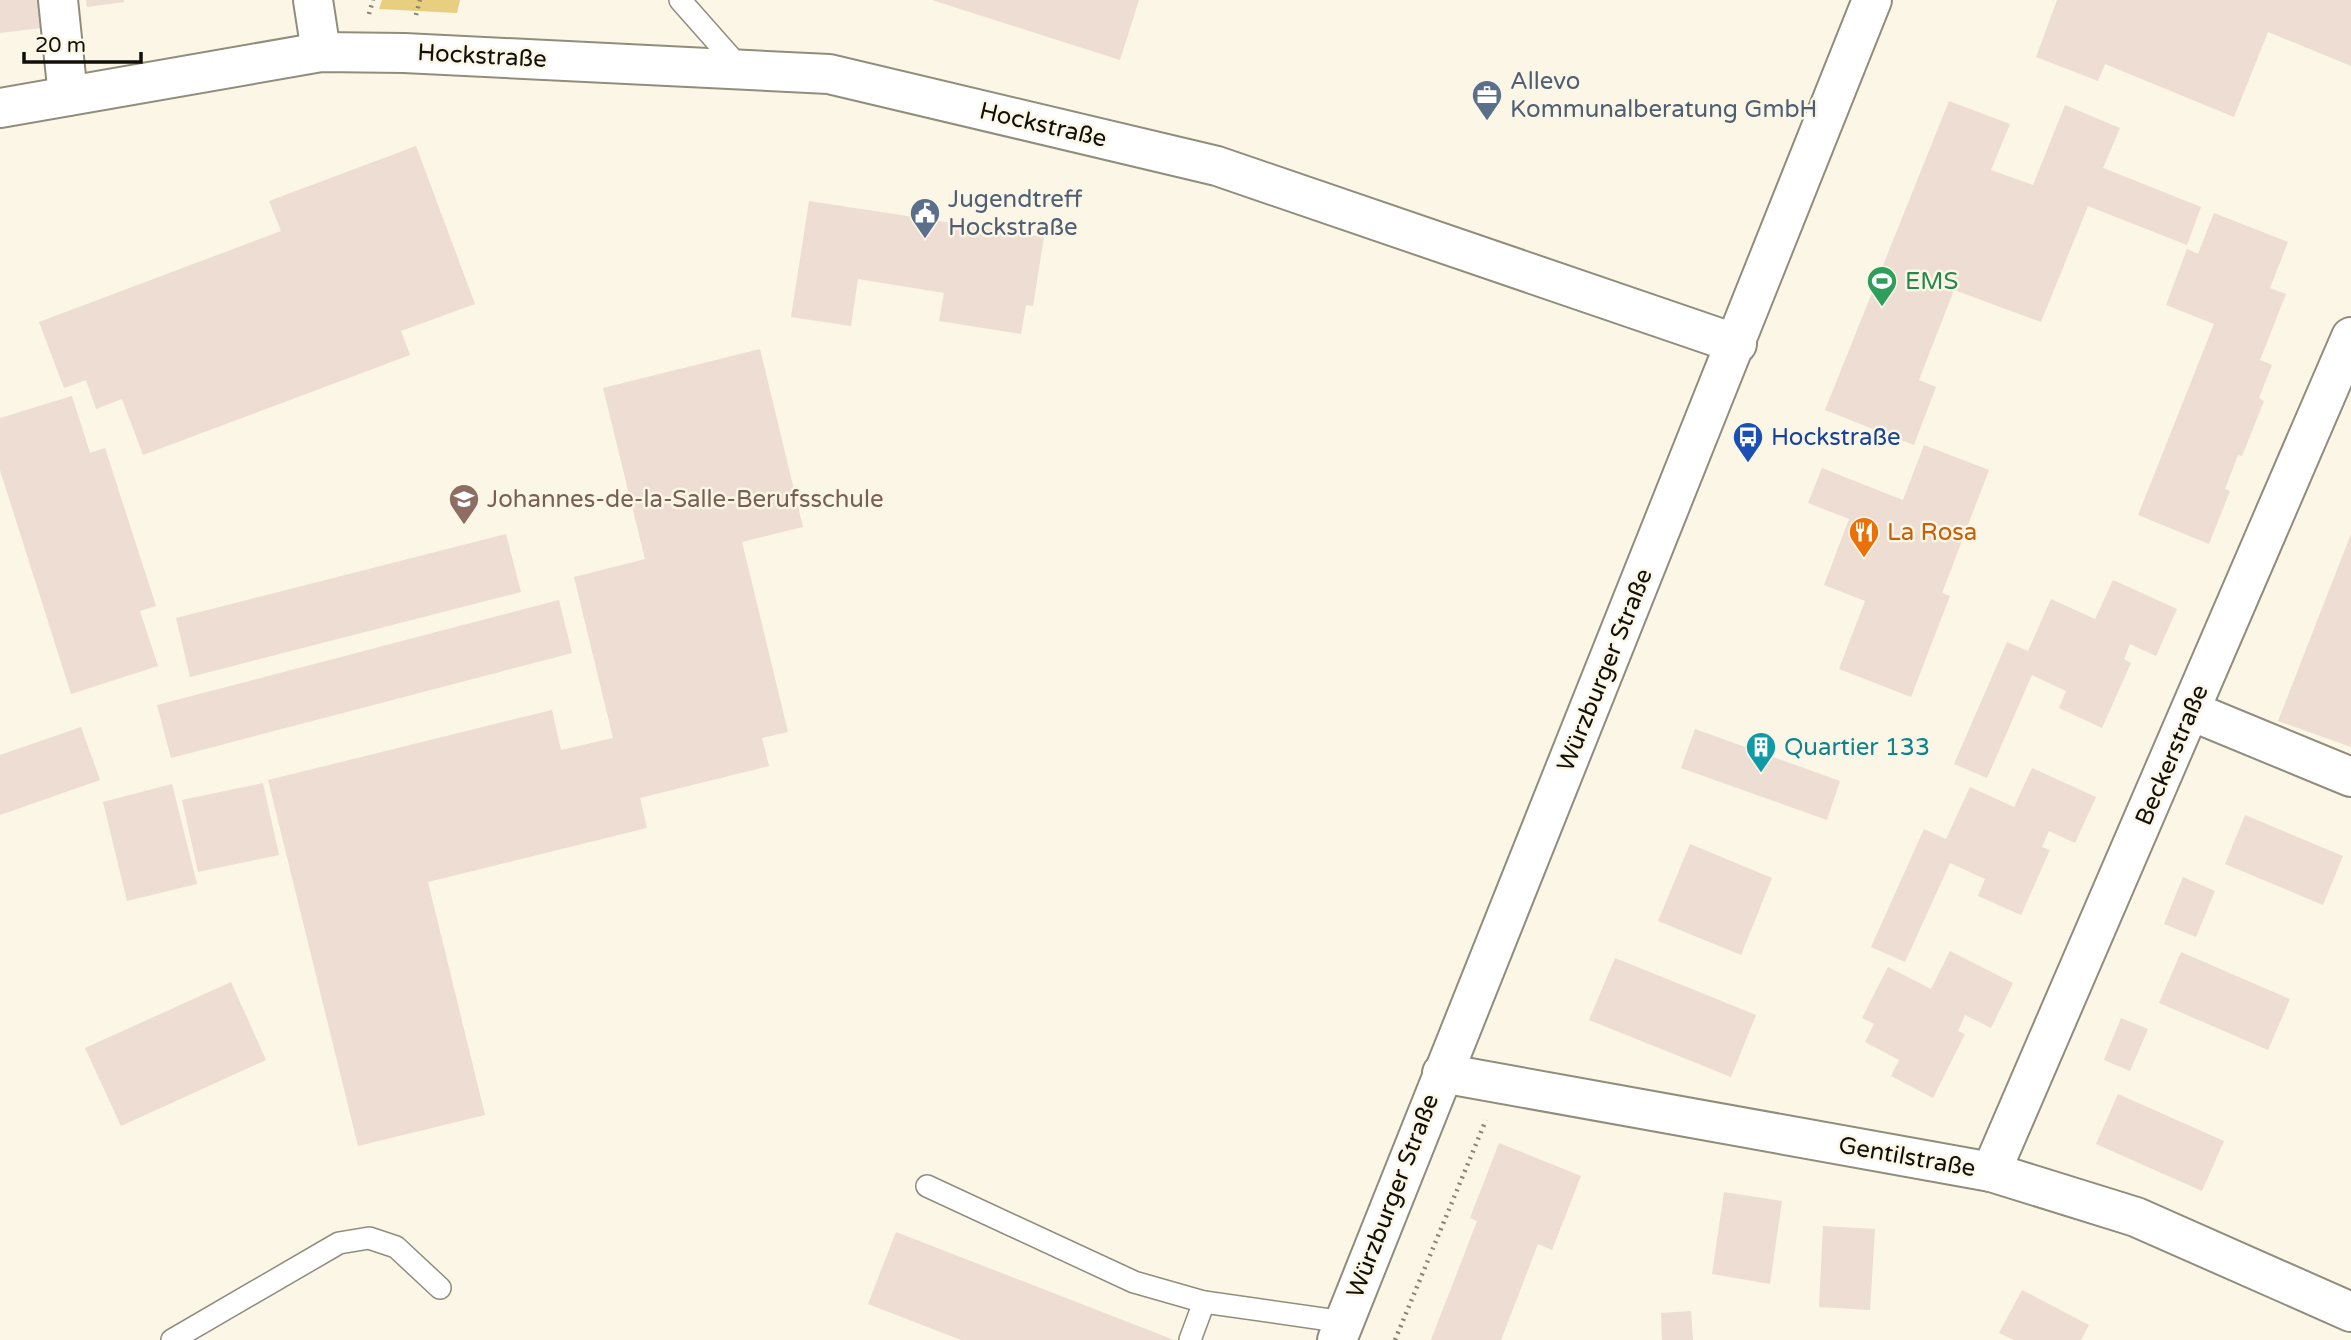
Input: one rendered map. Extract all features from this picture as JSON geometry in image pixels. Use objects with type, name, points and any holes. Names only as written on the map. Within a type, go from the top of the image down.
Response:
[{"type":"street","points":[[58,0],[68,96]]},
{"type":"street","points":[[313,0],[321,52]]},
{"type":"street","name":"Würzburger Straße","points":[[1341,1331],[1872,0]]},
{"type":"street","name":"Hockstraße","points":[[0,108],[321,52],[404,53],[829,74],[1217,166],[1737,344]]},
{"type":"street","name":"Beckerstraße","points":[[1991,1172],[2351,338]]},
{"type":"street","points":[[2190,711],[2351,777]]},
{"type":"street","name":"Gentilstraße","points":[[1442,1073],[1991,1172],[2136,1217],[2351,1312]]},
{"type":"lane","points":[[680,0],[741,69]]},
{"type":"lane","points":[[927,1186],[1134,1282],[1204,1302],[1341,1331]]},
{"type":"lane","points":[[172,1340],[339,1243],[369,1238],[396,1247],[440,1288]]},
{"type":"lane","points":[[1190,1340],[1204,1302]]},
{"type":"path","points":[[1395,1340],[1502,1084]]},
{"type":"shaded area","points":[[382,0],[460,0],[457,13],[379,9]]},
{"type":"building","points":[[0,0],[37,0],[41,28],[0,33]]},
{"type":"building","points":[[86,0],[124,0],[124,2],[87,7]]},
{"type":"building","points":[[932,0],[1139,0],[1120,60]]},
{"type":"building","points":[[2057,0],[2351,0],[2351,66],[2268,32],[2234,117],[2105,64],[2098,81],[2036,57]]},
{"type":"building","points":[[1949,101],[2010,124],[1991,170],[2033,185],[2065,105],[2120,128],[2103,168],[2201,207],[2187,245],[2088,206],[2041,322],[1954,290],[1919,380],[1936,387],[1914,445],[1825,410]]},
{"type":"building","points":[[416,146],[475,304],[401,331],[410,355],[143,455],[122,399],[96,409],[86,380],[64,388],[39,322],[281,231],[269,201]]},
{"type":"building","points":[[809,201],[1044,237],[1033,306],[1026,305],[1021,334],[939,321],[944,293],[858,279],[851,326],[791,317]]},
{"type":"building","points":[[2214,213],[2288,242],[2270,288],[2286,294],[2260,360],[2272,365],[2259,398],[2264,401],[2242,456],[2238,455],[2225,489],[2230,491],[2209,544],[2138,515],[2214,324],[2166,305],[2187,249],[2198,254]]},
{"type":"building","points":[[760,349],[803,527],[742,542],[788,732],[762,738],[769,766],[640,798],[647,828],[428,882],[485,1115],[358,1146],[268,780],[552,710],[561,750],[613,738],[574,577],[645,559],[603,388]]},
{"type":"building","points":[[72,396],[90,453],[105,448],[156,606],[140,611],[158,666],[71,694],[0,470],[0,418]]},
{"type":"building","points":[[1924,445],[1989,470],[1942,593],[1950,596],[1911,697],[1839,669],[1865,601],[1824,585],[1849,519],[1808,503],[1822,468],[1903,500]]},
{"type":"building","points":[[506,534],[521,592],[190,677],[176,618]]},
{"type":"building","points":[[2351,534],[2351,747],[2278,721]]},
{"type":"building","points":[[2113,580],[2177,609],[2156,656],[2130,644],[2124,659],[2131,663],[2102,728],[2059,708],[2066,691],[2032,675],[1987,778],[1954,764],[2007,642],[2028,651],[2051,599],[2095,619]]},
{"type":"building","points":[[559,600],[572,653],[171,758],[157,705]]},
{"type":"building","points":[[81,727],[100,780],[0,815],[0,755]]},
{"type":"building","name":"Quartier 133","points":[[1695,729],[1840,781],[1827,820],[1681,768]]},
{"type":"building","points":[[2032,768],[2096,797],[2075,843],[2049,831],[2042,847],[2050,850],[2021,915],[1978,896],[1985,879],[1950,863],[1905,962],[1871,947],[1924,829],[1946,839],[1970,787],[2014,807]]},
{"type":"building","points":[[263,783],[279,855],[198,872],[182,800]]},
{"type":"building","points":[[172,784],[197,884],[127,901],[103,802]]},
{"type":"building","points":[[2245,815],[2343,856],[2323,905],[2225,864]]},
{"type":"building","points":[[1690,844],[1772,878],[1741,955],[1658,921]]},
{"type":"building","points":[[2183,877],[2215,891],[2196,937],[2164,924]]},
{"type":"building","points":[[1950,951],[2013,983],[1991,1028],[1965,1015],[1958,1031],[1965,1034],[1933,1098],[1891,1076],[1899,1060],[1865,1042],[1874,1024],[1862,1018],[1888,967],[1931,989]]},
{"type":"building","points":[[2181,952],[2290,999],[2268,1050],[2159,1003]]},
{"type":"building","points":[[1615,958],[1756,1015],[1731,1077],[1589,1020]]},
{"type":"building","points":[[231,982],[266,1060],[121,1126],[85,1048]]},
{"type":"building","points":[[2121,1018],[2148,1029],[2130,1071],[2104,1060]]},
{"type":"building","points":[[2118,1094],[2224,1141],[2202,1191],[2096,1144]]},
{"type":"building","points":[[1499,1143],[1581,1176],[1552,1250],[1538,1244],[1501,1340],[1431,1340],[1477,1221],[1470,1218]]},
{"type":"building","points":[[1724,1192],[1782,1201],[1770,1284],[1712,1274]]},
{"type":"building","points":[[1823,1226],[1875,1229],[1870,1310],[1819,1307]]},
{"type":"building","points":[[896,1232],[1174,1340],[961,1340],[868,1304]]},
{"type":"building","points":[[2022,1290],[2089,1325],[2081,1340],[2014,1340],[1999,1333]]},
{"type":"building","points":[[1691,1311],[1693,1340],[1662,1340],[1661,1313]]},
{"type":"place","name":"Allevo Kommunalberatung GmbH","points":[[1487,122]]},
{"type":"place","name":"Jugendtreff Hockstraße","points":[[925,240]]},
{"type":"place","name":"EMS","points":[[1882,308]]},
{"type":"place","name":"Hockstraße","points":[[1748,464]]},
{"type":"place","name":"Johannes-de-la-Salle-Berufsschule","points":[[464,526]]},
{"type":"place","name":"La Rosa","points":[[1864,559]]},
{"type":"place","name":"Quartier 133","points":[[1761,774]]}]
